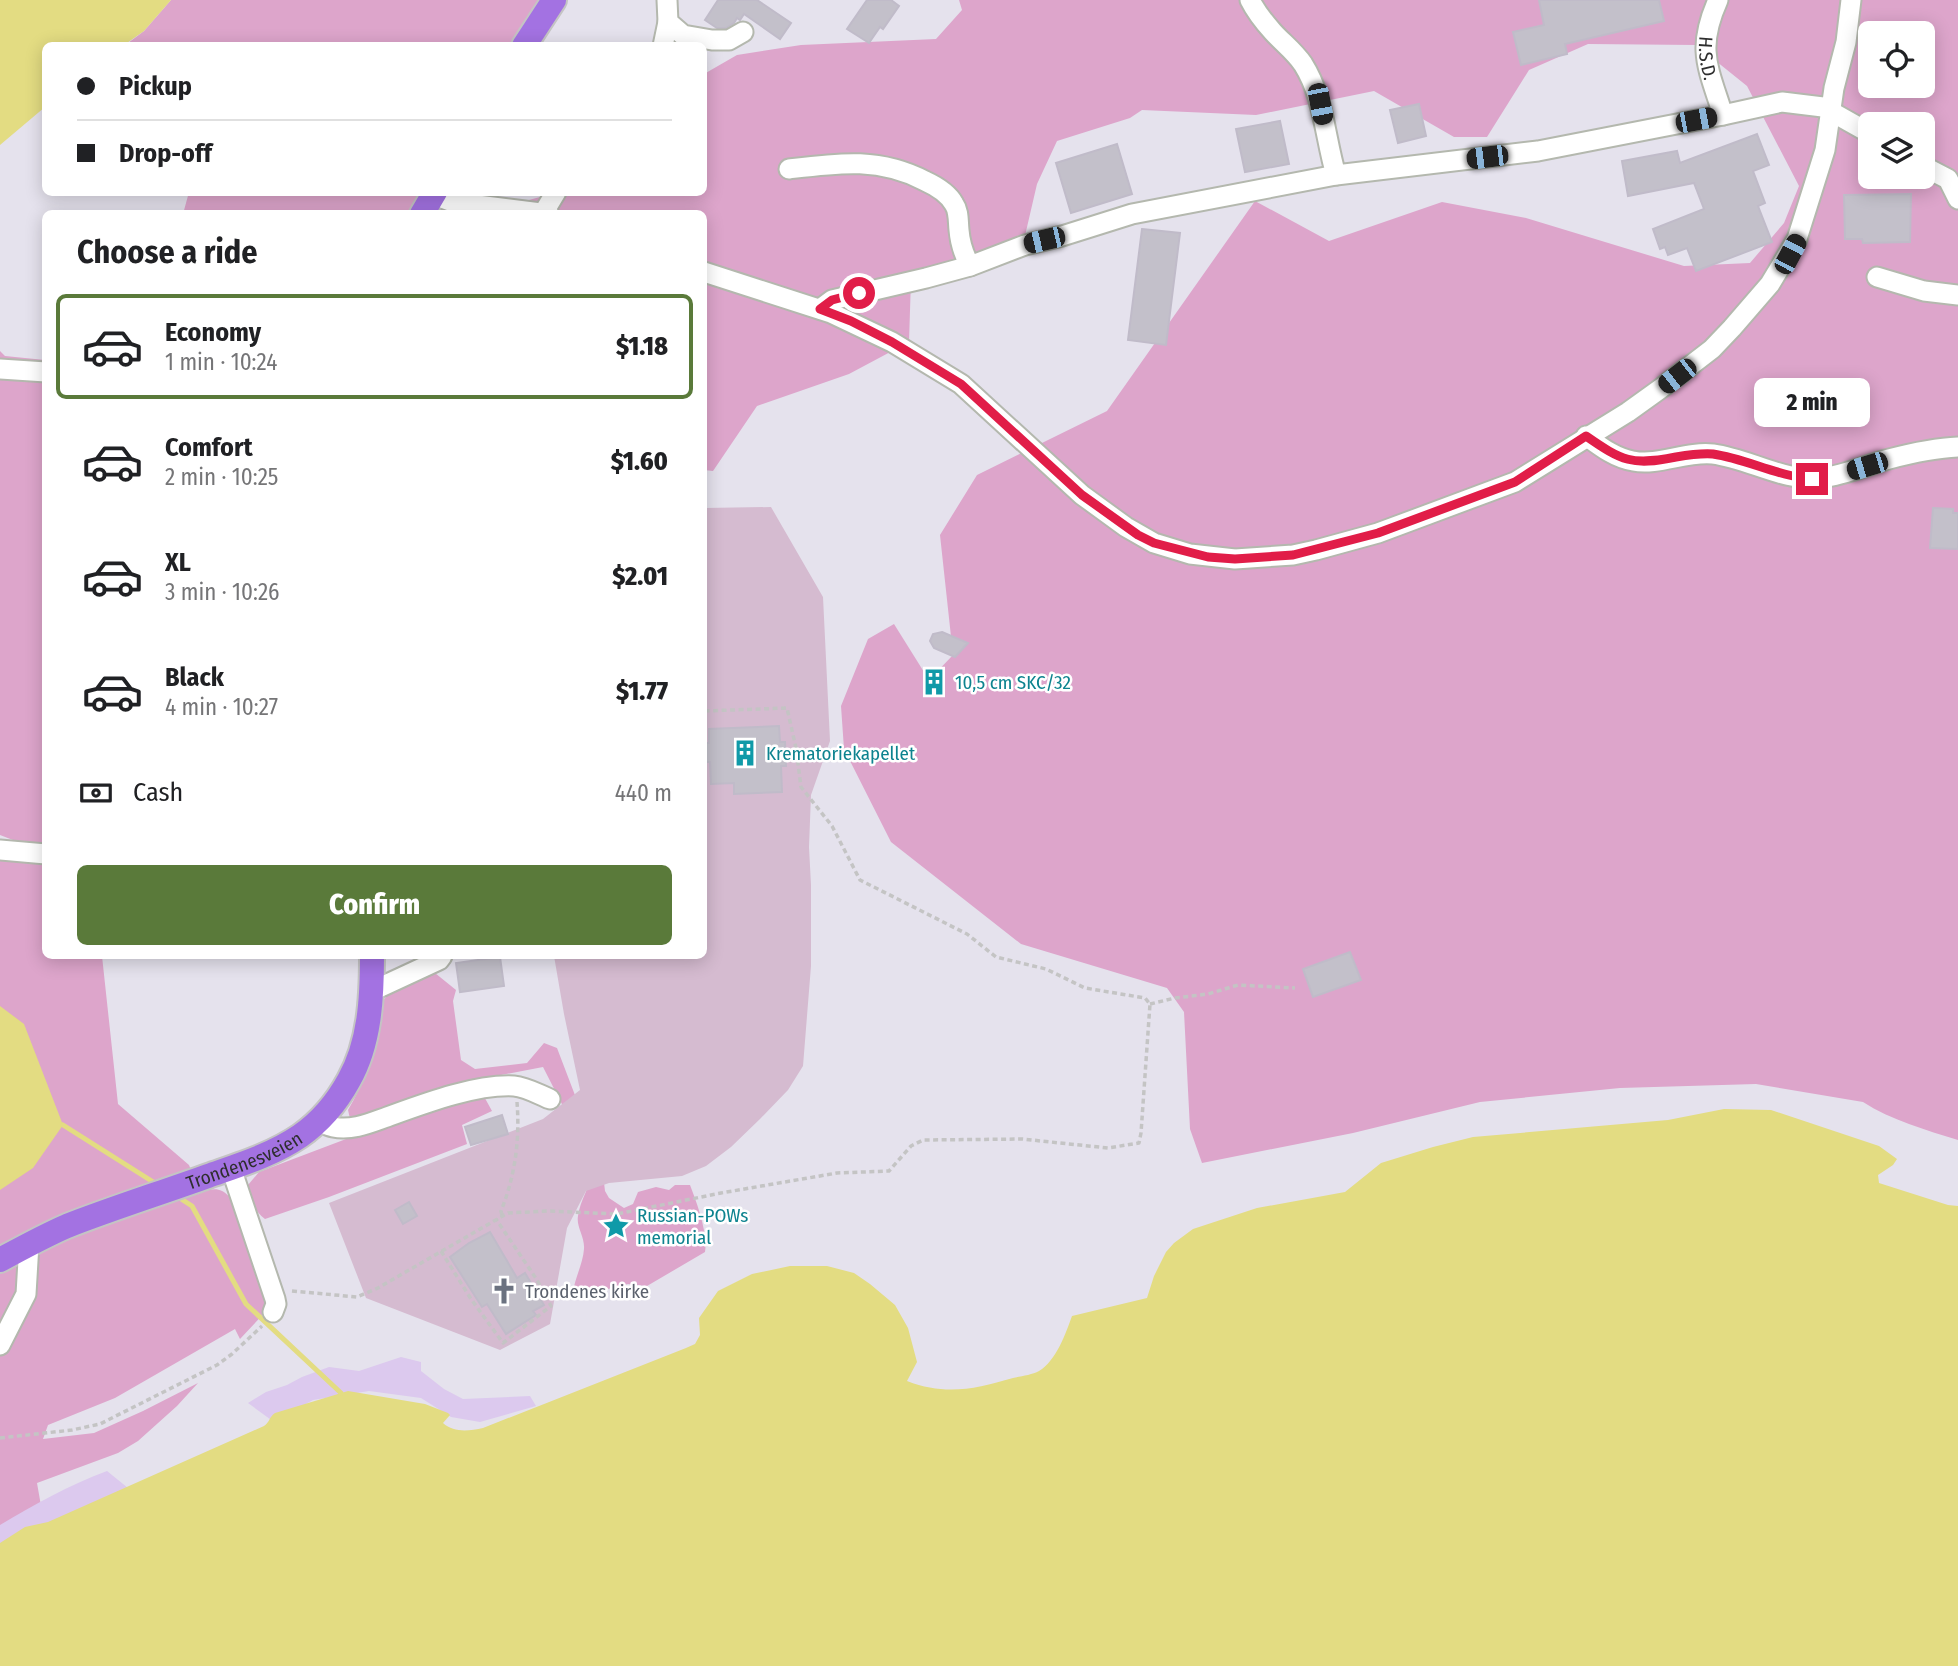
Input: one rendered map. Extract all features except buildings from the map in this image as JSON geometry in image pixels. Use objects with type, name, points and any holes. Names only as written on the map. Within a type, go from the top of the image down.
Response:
[{"type":"main road","points":[[527,42],[554,0]]},
{"type":"main road","name":"Trondenesveien","points":[[0,1260],[65,1227],[231,1168],[283,1146],[301,1135],[318,1121],[339,1096],[357,1064],[366,1028],[372,959]]},
{"type":"street","points":[[664,42],[668,22],[667,0]]},
{"type":"street","points":[[1250,0],[1263,20],[1297,55],[1305,68],[1320,104],[1336,175]]},
{"type":"street","name":"H.S.D.","points":[[1718,0],[1706,34],[1705,51],[1723,115]]},
{"type":"street","points":[[707,273],[820,309],[892,342],[961,384],[1082,495],[1126,527],[1154,543],[1199,555],[1235,559],[1293,555],[1378,533],[1515,482],[1628,412],[1712,349],[1770,284],[1797,239],[1825,150],[1851,0]]},
{"type":"street","points":[[668,22],[683,35],[712,40],[729,40],[743,32]]},
{"type":"street","points":[[820,309],[832,300],[970,266],[1025,245],[1132,214],[1336,175],[1538,151],[1782,102],[1823,107],[1858,126]]},
{"type":"street","points":[[789,170],[835,164],[879,165],[928,182],[948,196],[954,204],[961,243],[970,266]]},
{"type":"street","points":[[1935,171],[1953,179],[1958,199]]},
{"type":"street","points":[[430,200],[521,210]]},
{"type":"street","points":[[1877,277],[1924,291],[1958,295]]},
{"type":"street","points":[[0,369],[42,372]]},
{"type":"street","points":[[1586,436],[1611,454],[1631,461],[1712,454],[1794,478],[1812,479],[1930,449],[1958,447]]},
{"type":"street","points":[[0,850],[42,854]]},
{"type":"street","points":[[370,992],[440,959]]},
{"type":"street","points":[[318,1121],[333,1127],[352,1128],[473,1090],[516,1086],[550,1099]]},
{"type":"street","points":[[231,1168],[272,1289],[276,1304],[273,1312]]},
{"type":"street","points":[[0,1345],[26,1294],[29,1244]]},
{"type":"path","points":[[272,1289],[357,1297],[378,1288],[502,1214],[549,1211],[617,1214],[837,1173],[889,1171],[911,1146],[923,1140],[1022,1139],[1108,1148],[1139,1143],[1150,1004],[1145,998],[1084,988],[1046,969],[996,957],[967,934],[860,880],[832,826],[801,787],[788,708],[707,712]]},
{"type":"path","points":[[1150,1004],[1208,994],[1238,985],[1295,988]]},
{"type":"path","points":[[502,1214],[517,1150],[519,1127],[516,1086]]},
{"type":"path","points":[[441,1251],[503,1343],[551,1306],[496,1219]]},
{"type":"path","points":[[0,1438],[87,1428],[118,1416],[217,1365],[250,1338],[273,1312]]},
{"type":"shaded area","points":[[0,0],[171,0],[144,31],[128,42],[42,42],[42,110],[0,145]]},
{"type":"shaded area","points":[[171,0],[549,0],[522,42],[129,42],[144,31]]},
{"type":"shaded area","points":[[959,0],[1958,0],[1958,1140],[1897,1119],[1863,1102],[1756,1084],[1620,1088],[1480,1102],[1353,1133],[1202,1163],[1190,1129],[1184,1012],[1167,988],[1021,944],[891,842],[844,749],[841,706],[868,639],[894,624],[929,680],[953,655],[940,535],[977,475],[1107,411],[1255,201],[1329,241],[1442,202],[1526,218],[1684,266],[1750,263],[1784,223],[1799,186],[1747,86],[1696,45],[1588,44],[1529,70],[1487,137],[1454,137],[1374,91],[1256,115],[1142,110],[1130,118],[1057,141],[1037,184],[1024,240],[937,265],[911,279],[909,342],[849,374],[757,406],[713,471],[707,470],[707,210],[184,210],[188,196],[498,196],[510,205],[544,196],[707,196],[707,72],[737,55],[801,45],[936,39],[962,10]]},
{"type":"shaded area","points":[[0,351],[5,356],[42,360],[42,846],[31,847],[0,835]]},
{"type":"shaded area","points":[[771,507],[823,597],[830,741],[811,795],[811,966],[803,1066],[788,1090],[760,1119],[706,1166],[682,1176],[609,1183],[586,1191],[567,1228],[550,1324],[500,1350],[366,1298],[329,1203],[543,1119],[580,1090],[555,959],[707,959],[707,508]]},
{"type":"shaded area","points":[[0,857],[42,860],[42,959],[102,959],[118,1104],[189,1165],[200,1192],[216,1189],[230,1197],[269,1308],[240,1339],[235,1329],[115,1398],[48,1425],[43,1439],[94,1433],[198,1383],[138,1441],[118,1453],[37,1483],[44,1523],[0,1543]]},
{"type":"shaded area","points":[[435,973],[456,990],[453,1001],[461,1060],[475,1069],[527,1063],[544,1043],[557,1048],[602,1166],[605,1191],[609,1198],[624,1208],[633,1204],[638,1192],[656,1187],[669,1190],[675,1185],[690,1185],[699,1209],[705,1252],[647,1286],[628,1284],[596,1292],[573,1292],[584,1249],[578,1216],[595,1169],[543,1067],[475,1080],[492,1111],[462,1125],[467,1144],[265,1219],[258,1212],[248,1185],[259,1172],[354,1136],[348,1110],[373,1053],[381,1005],[387,996],[399,988]]},
{"type":"shaded area","points":[[0,1006],[24,1024],[63,1125],[33,1168],[0,1190]]},
{"type":"shaded area","points":[[1724,1109],[1771,1110],[1879,1146],[1897,1159],[1878,1175],[1879,1183],[1958,1206],[1958,1666],[0,1666],[0,1543],[25,1527],[48,1522],[264,1426],[275,1413],[348,1391],[425,1404],[448,1413],[450,1415],[443,1423],[457,1430],[483,1428],[695,1344],[700,1335],[699,1318],[718,1291],[752,1274],[790,1266],[827,1266],[854,1273],[895,1305],[908,1328],[917,1362],[907,1381],[948,1390],[986,1385],[1039,1371],[1060,1346],[1072,1316],[1147,1298],[1166,1252],[1193,1229],[1257,1208],[1345,1192],[1381,1163],[1473,1137],[1668,1120]]},
{"type":"sand","points":[[401,1357],[421,1362],[421,1371],[444,1389],[463,1399],[530,1396],[536,1406],[480,1422],[451,1417],[421,1398],[369,1391],[313,1400],[274,1422],[248,1403],[266,1392],[329,1367],[359,1371]]},
{"type":"sand","points":[[107,1471],[128,1488],[0,1563],[0,1525],[52,1495]]},
{"type":"waterway","points":[[63,1125],[158,1185]]},
{"type":"waterway","points":[[175,1195],[192,1206],[246,1304],[341,1393]]},
{"type":"place","name":"10,5 cm SKC/32","points":[[934,682]]},
{"type":"place","name":"Krematoriekapellet","points":[[745,753]]},
{"type":"place","name":"Russian-POWs memorial","points":[[616,1226]]},
{"type":"place","name":"Trondenes kirke","points":[[504,1291]]},
{"type":"route","points":[[859,293],[832,300],[820,309],[892,342],[961,384],[1082,495],[1138,535],[1190,554],[1235,559],[1293,555],[1378,533],[1515,482],[1586,436],[1611,454],[1631,461],[1712,454],[1794,478],[1812,479]]}]
